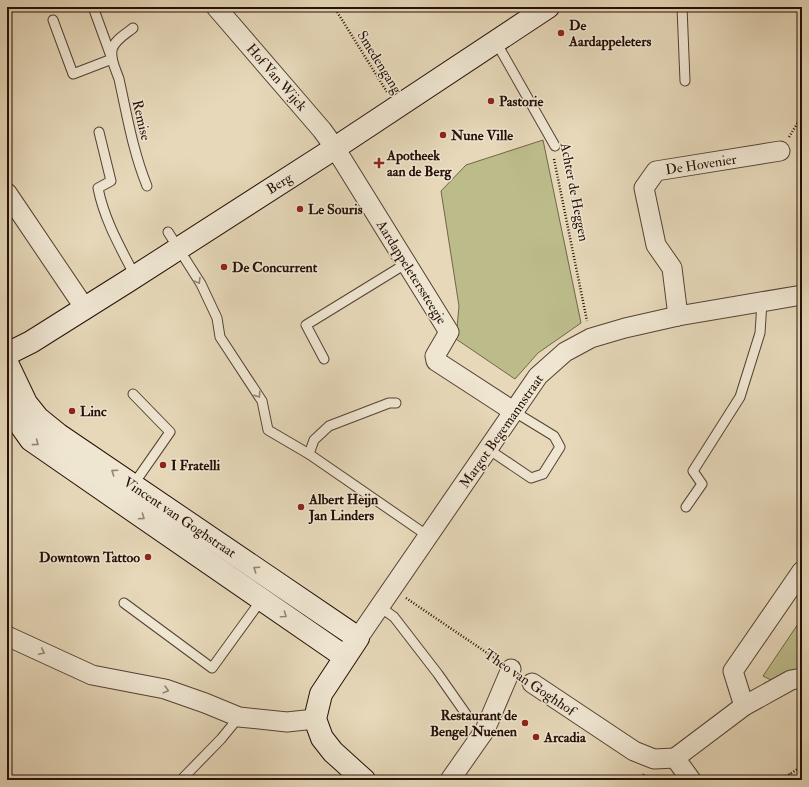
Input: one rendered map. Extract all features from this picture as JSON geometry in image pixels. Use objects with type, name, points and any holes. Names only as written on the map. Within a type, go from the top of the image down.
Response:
[{"type":"street","name":"Hof Van Wijck","points":[[216,7],[309,113],[335,148]]},
{"type":"street","name":"Berg","points":[[7,354],[31,342],[135,276],[173,240],[335,148],[548,7]]},
{"type":"street","name":"Aardappeleterssteegje","points":[[335,148],[449,332],[436,356],[436,361],[513,411]]},
{"type":"street","name":"De Hovenier","points":[[678,316],[672,268],[656,245],[644,188],[656,171],[780,151]]},
{"type":"street","points":[[7,193],[84,307]]},
{"type":"street","name":"Margot Begemannstraat","points":[[358,638],[538,376],[564,352],[591,338],[625,328],[678,316],[802,295]]},
{"type":"street","name":"Vincent van Goghstraat","points":[[7,363],[17,386],[14,410],[31,440],[127,494],[268,590],[358,638]]},
{"type":"street","points":[[744,706],[733,671],[802,571]]},
{"type":"street","name":"Vincent van Goghstraat","points":[[268,590],[345,657]]},
{"type":"street","points":[[7,636],[92,675],[165,689],[206,703],[239,717],[287,722],[315,719]]},
{"type":"street","points":[[358,638],[321,694],[315,719],[322,738],[333,752],[364,780]]},
{"type":"street","points":[[450,780],[485,730],[511,669]]},
{"type":"street","points":[[691,780],[675,758],[744,706],[791,680],[802,678]]},
{"type":"street","name":"Theo van Goghhof","points":[[532,683],[634,751],[654,759],[675,758]]},
{"type":"lane","name":"Remise","points":[[92,7],[118,77],[138,165],[147,186]]},
{"type":"lane","points":[[682,7],[685,81]]},
{"type":"lane","points":[[53,20],[73,74],[112,59],[112,50],[115,43],[133,28]]},
{"type":"lane","name":"Achter de Heggen","points":[[495,41],[555,146]]},
{"type":"lane","points":[[99,132],[111,181],[98,188],[101,202],[114,235],[135,276]]},
{"type":"lane","points":[[173,240],[201,284],[214,311],[217,318],[220,338],[262,401],[268,430],[309,454],[428,536]]},
{"type":"lane","points":[[324,358],[306,326],[407,262]]},
{"type":"lane","points":[[686,507],[702,484],[693,471],[740,397],[760,333],[762,302]]},
{"type":"lane","points":[[127,494],[170,432],[133,394]]},
{"type":"lane","points":[[309,454],[314,440],[329,426],[389,403],[396,403]]},
{"type":"lane","points":[[488,449],[531,478],[543,474],[560,447],[554,436],[513,411]]},
{"type":"lane","points":[[124,603],[212,668],[268,590]]},
{"type":"lane","points":[[380,606],[394,616],[466,714]]},
{"type":"lane","points":[[181,780],[239,717]]},
{"type":"path","name":"Smedengang","points":[[334,7],[396,107]]},
{"type":"path","name":"Achter de Heggen","points":[[555,146],[554,156],[591,338]]},
{"type":"path","name":"Theo van Goghhof","points":[[392,589],[511,669]]},
{"type":"path","points":[[781,780],[802,766]]},
{"type":"path","points":[[789,774],[796,780]]},
{"type":"green space","points":[[543,140],[581,323],[538,353],[515,379],[456,339],[459,306],[441,191],[466,165]]},
{"type":"green space","points":[[802,618],[802,671],[771,680],[763,676]]},
{"type":"place","name":"De Aardappeleters","points":[[561,33]]},
{"type":"place","name":"Pastorie","points":[[491,101]]},
{"type":"place","name":"Nune Ville","points":[[443,135]]},
{"type":"place","name":"Apotheek aan de Berg","points":[[379,163]]},
{"type":"place","name":"Le Souris","points":[[300,209]]},
{"type":"place","name":"De Concurrent","points":[[224,267]]},
{"type":"place","name":"Linc","points":[[72,411]]},
{"type":"place","name":"I Fratelli","points":[[163,465]]},
{"type":"place","name":"Albert Heijn Jan Linders","points":[[301,507]]},
{"type":"place","name":"Downtown Tattoo","points":[[148,557]]},
{"type":"place","name":"Restaurant de Bengel Nuenen","points":[[525,723]]},
{"type":"place","name":"Arcadia","points":[[536,737]]}]
